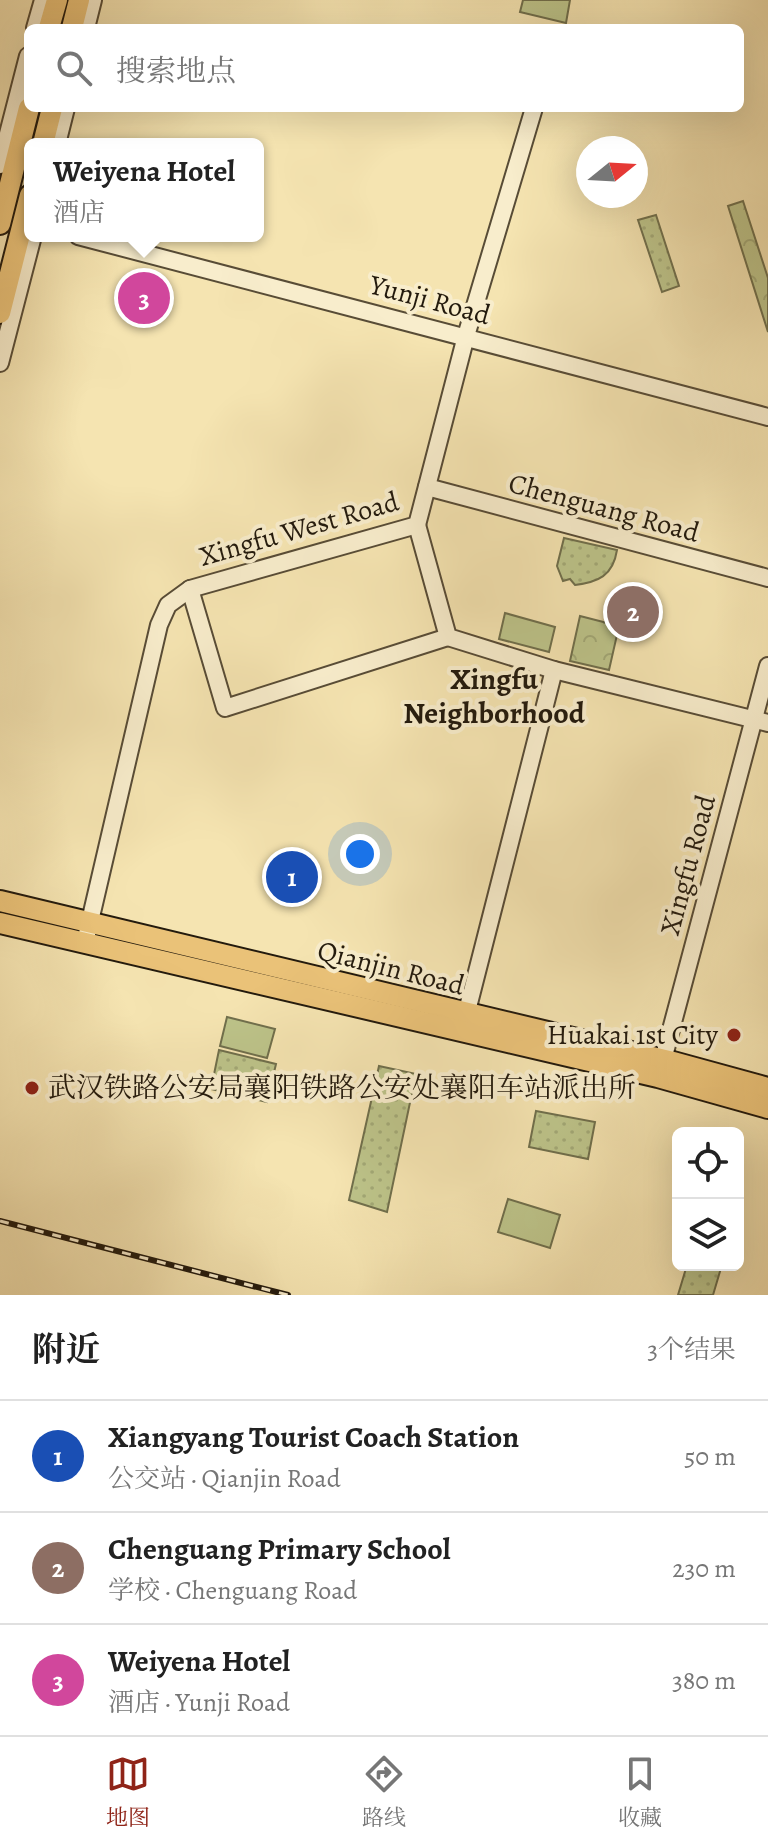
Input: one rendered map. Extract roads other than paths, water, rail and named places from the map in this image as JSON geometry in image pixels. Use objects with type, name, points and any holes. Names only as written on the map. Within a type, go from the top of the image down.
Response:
[{"type":"main road","points":[[50,24],[57,0]]},
{"type":"main road","points":[[73,24],[79,0]]},
{"type":"main road","points":[[1,217],[28,112]]},
{"type":"main road","points":[[44,138],[51,112]]},
{"type":"main road","points":[[0,313],[24,242]]},
{"type":"main road","name":"Qianjin Road","points":[[0,901],[87,934],[665,1070],[768,1088]]},
{"type":"main road","name":"Qianjin Road","points":[[0,923],[87,934],[466,1015],[665,1070],[768,1108]]},
{"type":"street","points":[[36,24],[43,0]]},
{"type":"street","points":[[87,24],[93,0]]},
{"type":"street","points":[[0,165],[24,72]]},
{"type":"street","points":[[58,138],[65,112]]},
{"type":"street","name":"Xingfu West Road","points":[[87,934],[159,625],[168,605],[190,589],[417,525],[466,336],[533,112]]},
{"type":"street","points":[[0,363],[26,242]]},
{"type":"street","name":"Yunji Road","points":[[101,242],[768,417]]},
{"type":"street","name":"Chenguang Road","points":[[427,487],[768,578]]},
{"type":"street","points":[[417,525],[448,637]]},
{"type":"street","points":[[190,589],[225,708],[448,637],[554,670],[764,719]]},
{"type":"street","name":"Xingfu Road","points":[[665,1070],[764,719],[768,666]]},
{"type":"street","points":[[466,1015],[554,670]]},
{"type":"railway","points":[[0,1221],[288,1295]]},
{"type":"place","name":"Weiyena Hotel","points":[[144,298]]},
{"type":"place","name":"Chenguang Primary School","points":[[633,612]]},
{"type":"place","name":"Xiangyang Tourist Coach Station","points":[[292,877]]},
{"type":"place","name":"Huakai 1st City","points":[[734,1035]]},
{"type":"place","name":"武汉铁路公安局襄阳铁路公安处襄阳车站派出所","points":[[32,1088]]},
{"type":"district","name":"Xingfu Neighborhood","points":[[494,696]]}]
